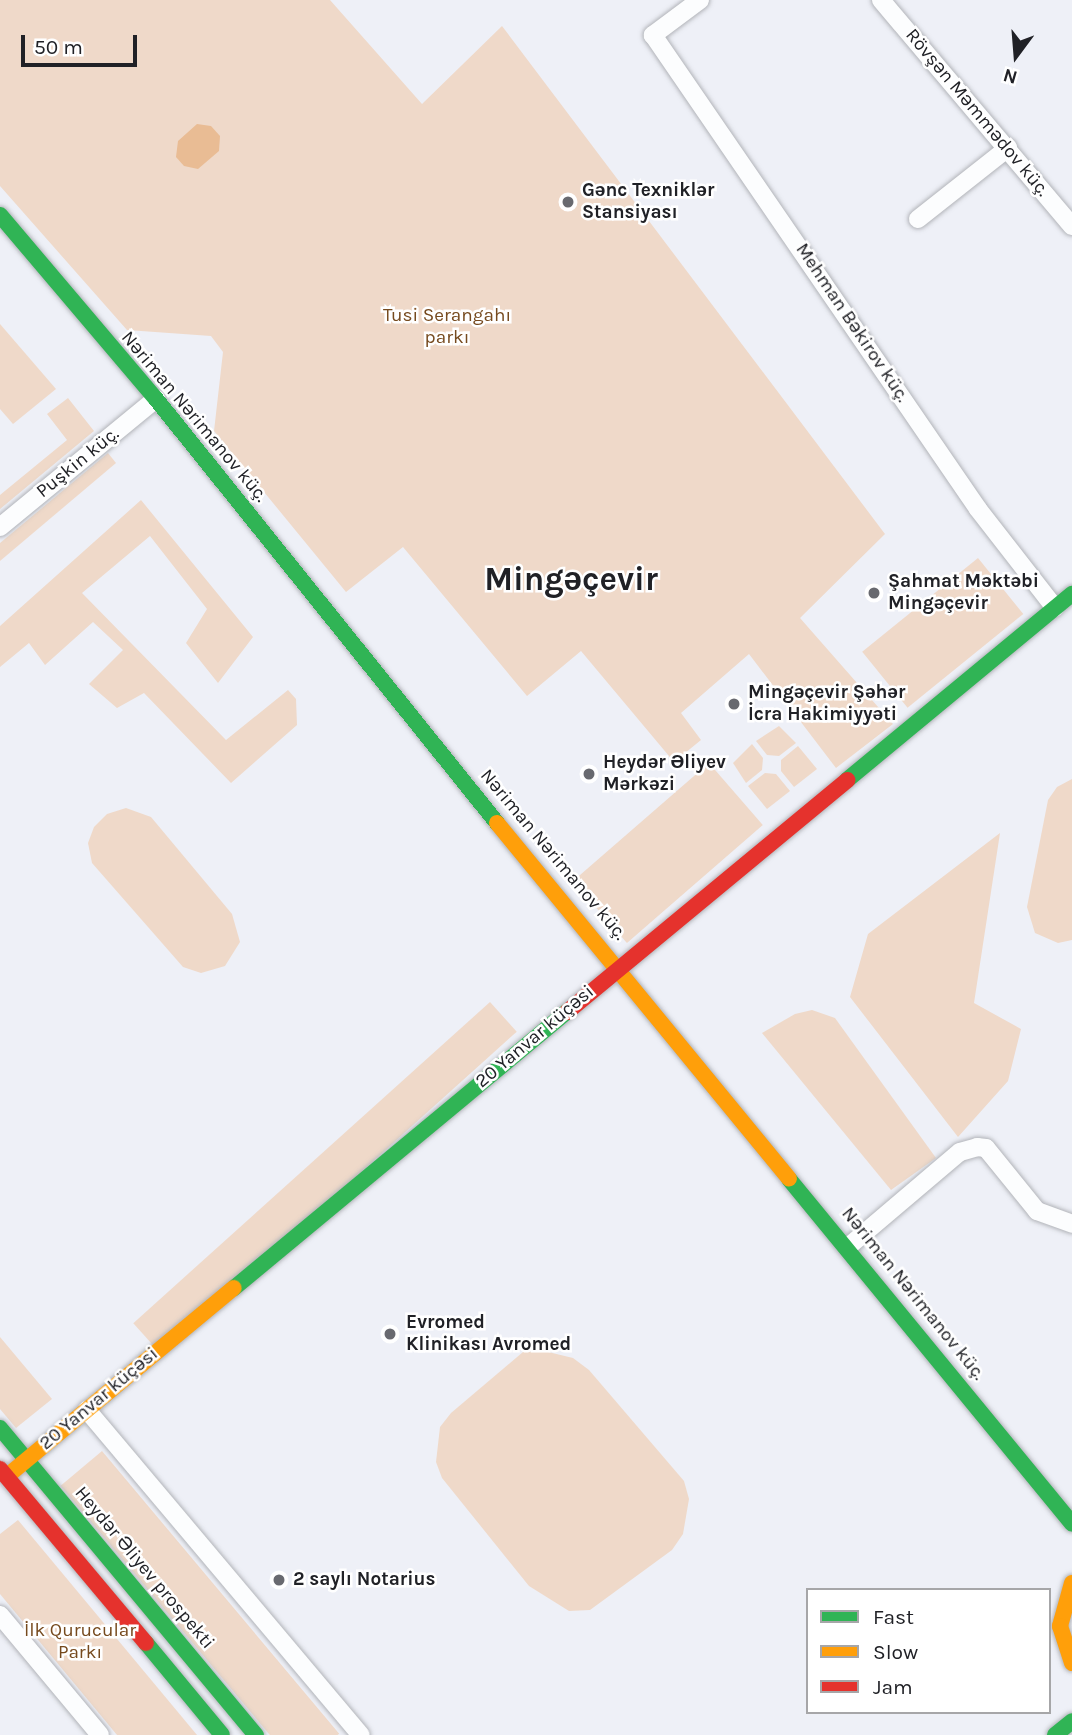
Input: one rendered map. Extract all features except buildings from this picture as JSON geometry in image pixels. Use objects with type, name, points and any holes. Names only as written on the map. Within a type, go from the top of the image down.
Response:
[{"type":"main road","name":"Nəriman Nərimanov küç.","points":[[0,215],[156,399],[356,651],[849,1246],[1072,1524]]},
{"type":"main road","name":"20 Yanvar küçəsi","points":[[2,1476],[27,1460],[1072,594]]},
{"type":"main road","name":"Heydər Əliyev prospekti","points":[[0,1428],[256,1735]]},
{"type":"main road","points":[[2,1476],[222,1735]]},
{"type":"main road","points":[[1072,1583],[1060,1626],[1072,1662]]},
{"type":"main road","points":[[1055,1735],[1072,1721]]},
{"type":"street","name":"Mehman Bəkirov küç.","points":[[700,0],[653,36],[978,509],[1055,608]]},
{"type":"street","name":"Rövşən Məmmədov küç.","points":[[881,0],[1009,148],[1072,226]]},
{"type":"street","points":[[918,219],[1009,148]]},
{"type":"street","name":"Puşkin küç.","points":[[0,527],[156,399]]},
{"type":"street","points":[[849,1246],[960,1152],[976,1147],[986,1148],[1037,1211],[1072,1224]]},
{"type":"street","points":[[87,1410],[361,1735]]},
{"type":"street","points":[[0,1615],[100,1735]]},
{"type":"street","points":[[81,1735],[83,1715]]},
{"type":"green space","name":"Tusi Serangahı parkı","points":[[0,0],[330,0],[422,104],[502,26],[885,534],[800,618],[893,724],[836,768],[749,654],[681,713],[701,740],[674,762],[581,651],[527,696],[403,547],[346,592],[214,431],[223,352],[211,336],[127,330],[0,186]]},
{"type":"green space","points":[[0,324],[56,389],[13,424],[0,409]]},
{"type":"green space","points":[[68,398],[94,431],[0,509],[0,495],[67,440],[47,414]]},
{"type":"green space","points":[[108,453],[116,463],[0,561],[0,543]]},
{"type":"green space","points":[[141,500],[253,637],[218,683],[186,643],[207,609],[150,536],[82,593],[226,740],[288,690],[296,699],[297,725],[231,783],[144,693],[117,708],[89,684],[123,650],[93,622],[45,665],[29,643],[0,667],[0,626]]},
{"type":"green space","points":[[978,558],[1023,614],[908,708],[862,652]]},
{"type":"green space","points":[[779,726],[796,743],[779,756],[767,755],[756,741]]},
{"type":"green space","points":[[752,744],[763,758],[762,770],[746,783],[733,763]]},
{"type":"green space","points":[[798,746],[817,769],[794,787],[781,771],[781,760]]},
{"type":"green space","points":[[709,763],[763,825],[627,943],[573,881]]},
{"type":"green space","points":[[765,773],[776,774],[790,791],[767,809],[748,786]]},
{"type":"green space","points":[[1072,779],[1072,940],[1058,943],[1035,933],[1027,907],[1048,800],[1057,787]]},
{"type":"green space","points":[[126,808],[151,817],[232,914],[240,942],[225,966],[201,973],[183,967],[92,863],[88,843],[94,827],[107,814]]},
{"type":"green space","points":[[1000,833],[974,1003],[1021,1029],[1008,1081],[958,1137],[850,997],[868,934]]},
{"type":"green space","points":[[490,1002],[517,1032],[160,1353],[133,1323]]},
{"type":"green space","points":[[812,1010],[835,1018],[936,1158],[891,1190],[762,1033],[795,1014]]},
{"type":"green space","points":[[0,1337],[52,1399],[16,1428],[0,1409]]},
{"type":"green space","points":[[544,1351],[573,1358],[589,1370],[684,1481],[689,1499],[683,1534],[672,1550],[590,1610],[569,1611],[529,1586],[442,1478],[436,1462],[440,1427],[451,1413],[523,1352]]},
{"type":"green space","points":[[102,1451],[339,1734],[270,1735],[61,1486]]},
{"type":"green space","name":"İlk Qurucular Parkı","points":[[18,1520],[197,1735],[117,1735],[0,1594],[0,1534]]},
{"type":"shaded area","points":[[197,124],[211,126],[220,136],[219,151],[198,169],[184,166],[176,157],[178,141]]},
{"type":"traffic: fast","points":[[0,215],[156,399],[497,823]]},
{"type":"traffic: fast","points":[[847,780],[1072,594]]},
{"type":"traffic: fast","points":[[234,1288],[567,1012]]},
{"type":"traffic: fast","points":[[789,1179],[1072,1524]]},
{"type":"traffic: fast","points":[[0,1428],[256,1735]]},
{"type":"traffic: fast","points":[[146,1643],[222,1735]]},
{"type":"traffic: fast","points":[[1055,1735],[1072,1721]]},
{"type":"traffic: slow","points":[[497,823],[789,1179]]},
{"type":"traffic: slow","points":[[12,1472],[234,1288]]},
{"type":"traffic: slow","points":[[1072,1583],[1060,1626],[1072,1663]]},
{"type":"traffic: jam","points":[[567,1012],[847,780]]},
{"type":"traffic: jam","points":[[0,1469],[146,1643]]},
{"type":"place","name":"Gənc Texniklər Stansiyası","points":[[568,202]]},
{"type":"place","name":"Şahmat Məktəbi Mingəçevir","points":[[874,593]]},
{"type":"place","name":"Mingəçevir Şəhər İcra Hakimiyyəti","points":[[734,704]]},
{"type":"place","name":"Heydər Əliyev Mərkəzi","points":[[589,774]]},
{"type":"place","name":"Evromed Klinikası Avromed","points":[[390,1334]]},
{"type":"place","name":"2 saylı Notarius","points":[[279,1580]]},
{"type":"district","name":"Mingəçevir","points":[[571,580]]}]
